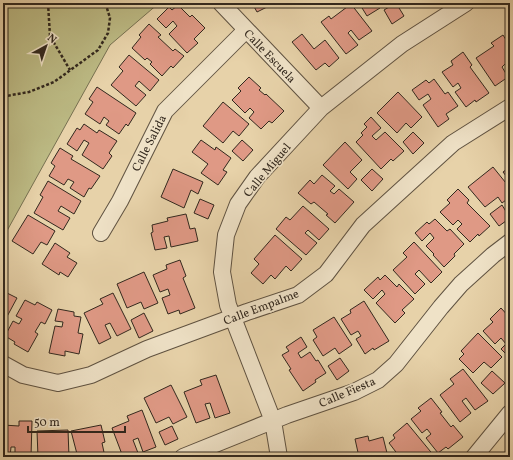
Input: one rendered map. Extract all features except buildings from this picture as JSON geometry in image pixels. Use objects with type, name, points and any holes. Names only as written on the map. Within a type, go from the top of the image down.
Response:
[{"type":"street","name":"Calle Escuela","points":[[221,3],[321,108]]},
{"type":"street","name":"Calle Miguel","points":[[279,457],[272,422],[228,305],[222,272],[226,235],[238,204],[257,177],[321,108],[402,44],[466,3]]},
{"type":"street","name":"Calle Salida","points":[[101,232],[120,201],[166,110],[246,30]]},
{"type":"street","name":"Calle Empalme","points":[[3,364],[22,375],[58,383],[91,375],[147,349],[298,295],[326,274],[363,225],[453,143],[510,107]]},
{"type":"street","name":"Calle Fiesta","points":[[183,457],[214,443],[272,422],[286,415],[354,392],[378,380],[396,364],[461,284],[510,242]]},
{"type":"street","points":[[474,457],[510,413]]},
{"type":"path","points":[[48,3],[50,36],[70,70]]},
{"type":"path","points":[[3,95],[6,96],[29,92],[54,82],[98,50],[108,33],[110,18],[106,5],[107,3]]},
{"type":"shaded area","points":[[3,3],[159,3],[110,45],[3,238]]}]
